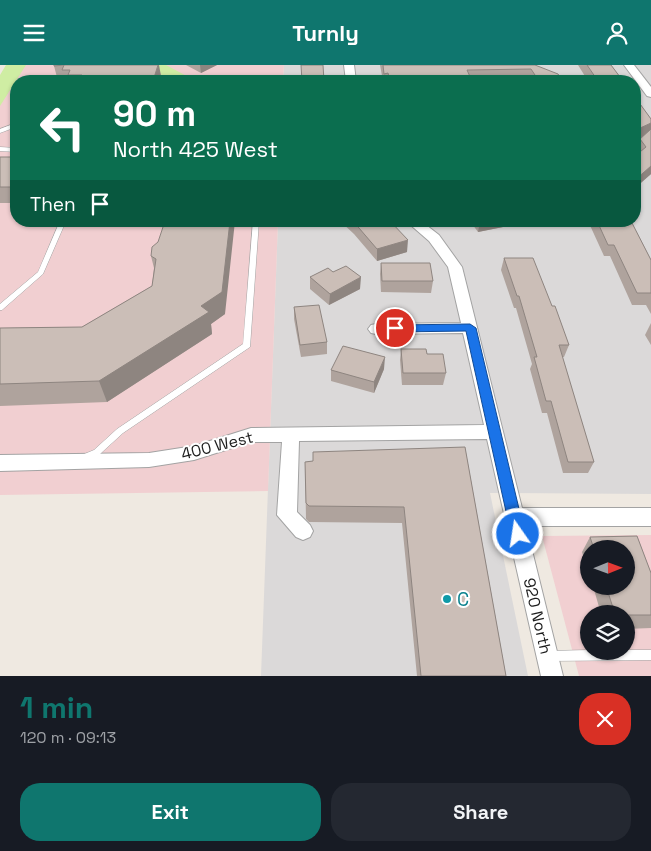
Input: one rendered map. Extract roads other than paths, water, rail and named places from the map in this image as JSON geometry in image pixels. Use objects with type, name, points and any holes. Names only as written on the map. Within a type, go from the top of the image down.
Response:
[{"type":"street","points":[[629,65],[637,75]]},
{"type":"street","points":[[641,81],[651,94]]},
{"type":"street","name":"920 North","points":[[420,227],[434,238],[455,267],[552,676]]},
{"type":"street","points":[[376,329],[470,328]]},
{"type":"street","name":"400 West","points":[[0,463],[149,460],[194,453],[251,435],[290,433],[495,432]]},
{"type":"street","points":[[290,433],[287,515],[303,531]]},
{"type":"street","points":[[514,517],[651,517]]},
{"type":"lane","points":[[0,308],[42,273],[61,227]]},
{"type":"lane","points":[[71,462],[97,452],[120,431],[247,345],[256,227]]},
{"type":"lane","points":[[547,656],[651,655]]},
{"type":"place","name":"C","points":[[447,599]]}]
